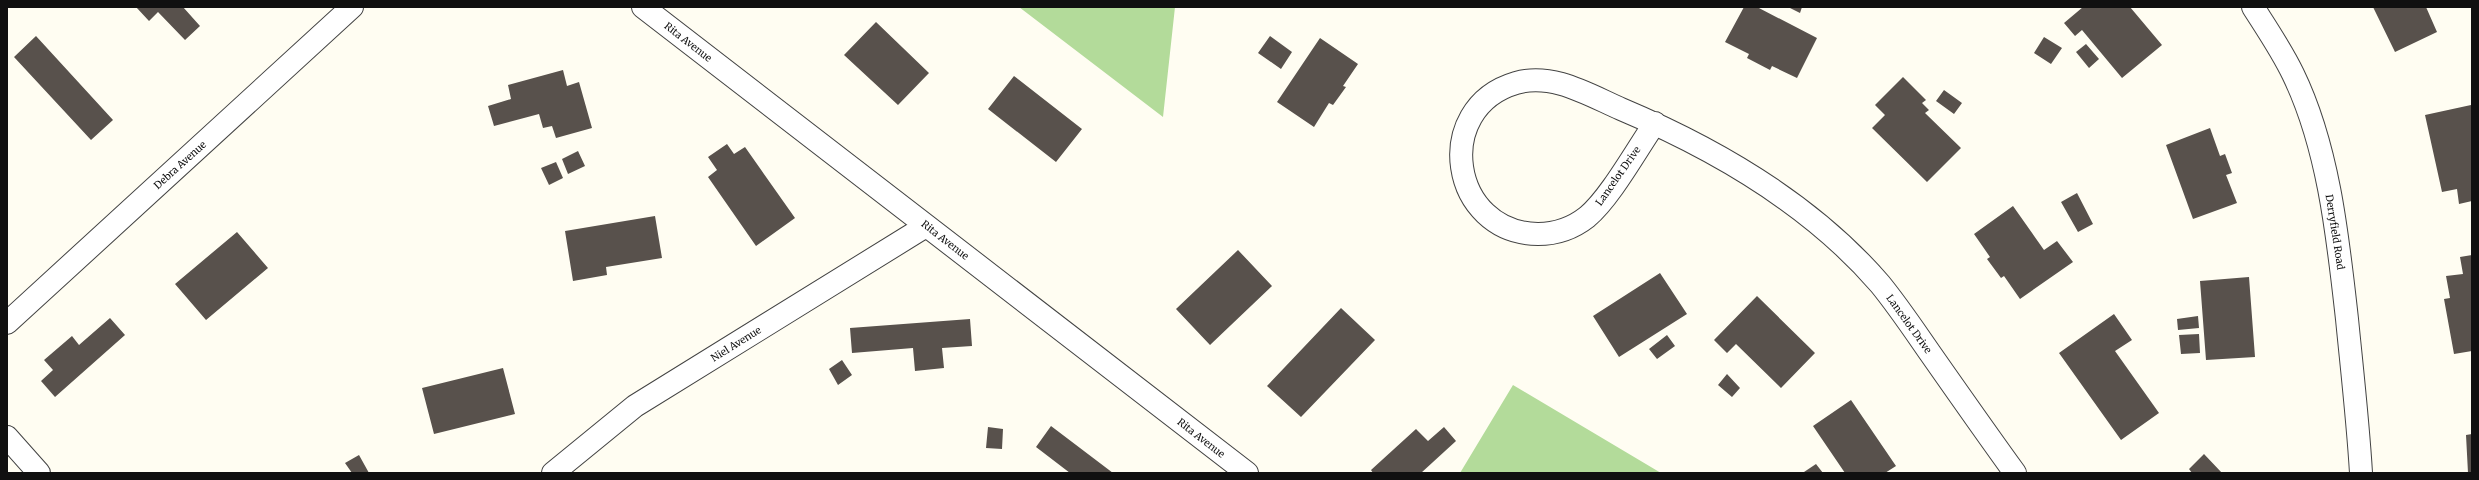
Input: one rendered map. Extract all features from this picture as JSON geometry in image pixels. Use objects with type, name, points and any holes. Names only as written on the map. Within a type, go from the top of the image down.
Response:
[{"type":"street","name":"Debra Avenue","points":[[7,323],[352,7]]},
{"type":"street","name":"Rita Avenue","points":[[643,7],[1247,473]]},
{"type":"street","name":"Derryfield Road","points":[[2253,7],[2293,75],[2313,125],[2329,190],[2340,255],[2358,424],[2361,473]]},
{"type":"street","name":"Lancelot Drive","points":[[1655,123],[1599,204],[1575,225],[1561,231],[1530,234],[1500,225],[1476,204],[1462,174],[1462,141],[1467,125],[1476,111],[1487,98],[1516,83],[1532,80],[1565,85],[1655,123],[1711,152],[1778,193],[1848,252],[1880,284],[2015,473]]},
{"type":"street","name":"Niel Avenue","points":[[553,473],[636,406],[926,226]]},
{"type":"street","points":[[7,437],[39,473]]},
{"type":"green space","points":[[1019,7],[1175,7],[1163,117]]},
{"type":"green space","points":[[1513,385],[1661,473],[1460,473]]},
{"type":"building","points":[[136,7],[183,7],[200,26],[185,40],[158,12],[149,21]]},
{"type":"building","points":[[1744,7],[1757,7],[1817,38],[1797,78],[1772,66],[1770,70],[1747,58],[1749,54],[1725,42]]},
{"type":"building","points":[[1788,7],[1802,7],[1800,13]]},
{"type":"building","points":[[2083,7],[2130,7],[2162,45],[2122,78],[2082,30],[2075,36],[2064,23]]},
{"type":"building","points":[[2373,7],[2426,7],[2437,32],[2395,52]]},
{"type":"building","points":[[876,22],[929,73],[898,105],[844,55]]},
{"type":"building","points":[[36,36],[113,120],[91,140],[14,57]]},
{"type":"building","points":[[1270,36],[1292,52],[1281,69],[1258,53]]},
{"type":"building","points":[[2044,37],[2062,48],[2051,64],[2034,53]]},
{"type":"building","points":[[1320,38],[1358,64],[1343,86],[1346,87],[1333,105],[1329,103],[1314,127],[1277,102]]},
{"type":"building","points":[[2086,44],[2099,59],[2089,68],[2076,52]]},
{"type":"building","points":[[563,70],[567,86],[579,82],[592,128],[556,138],[552,126],[543,128],[539,114],[494,126],[488,106],[511,99],[508,85]]},
{"type":"building","points":[[1014,76],[1082,129],[1056,162],[988,109]]},
{"type":"building","points":[[1903,77],[1926,100],[1922,103],[1929,110],[1925,113],[1961,148],[1927,182],[1872,128],[1885,115],[1875,105]]},
{"type":"building","points":[[1944,90],[1962,103],[1954,114],[1936,101]]},
{"type":"building","points":[[2471,105],[2472,201],[2459,204],[2457,189],[2442,192],[2425,115]]},
{"type":"building","points":[[2210,128],[2220,156],[2225,154],[2232,173],[2226,175],[2237,203],[2193,219],[2166,145]]},
{"type":"building","points":[[727,144],[734,154],[745,147],[795,218],[756,246],[708,177],[717,170],[708,157]]},
{"type":"building","points":[[578,151],[585,166],[568,174],[562,159]]},
{"type":"building","points":[[556,162],[563,178],[549,185],[541,168]]},
{"type":"building","points":[[2077,193],[2093,224],[2078,232],[2061,202]]},
{"type":"building","points":[[2013,206],[2044,250],[2057,241],[2073,262],[2020,299],[2004,276],[2001,278],[1987,259],[1990,257],[1974,234]]},
{"type":"building","points":[[655,216],[662,258],[606,267],[607,275],[573,281],[565,231]]},
{"type":"building","points":[[237,232],[268,268],[206,320],[175,284]]},
{"type":"building","points":[[1238,250],[1272,286],[1210,345],[1176,309]]},
{"type":"building","points":[[2472,255],[2472,351],[2454,354],[2444,299],[2450,298],[2446,276],[2463,274],[2460,257]]},
{"type":"building","points":[[1660,273],[1687,314],[1619,357],[1593,316]]},
{"type":"building","points":[[2249,277],[2255,357],[2206,360],[2200,281]]},
{"type":"building","points":[[1757,296],[1815,353],[1781,388],[1736,344],[1727,353],[1714,340]]},
{"type":"building","points":[[1341,308],[1375,340],[1301,417],[1267,386]]},
{"type":"building","points":[[2114,314],[2132,340],[2115,351],[2159,413],[2121,440],[2059,353]]},
{"type":"building","points":[[2198,316],[2199,328],[2178,330],[2177,319]]},
{"type":"building","points":[[110,318],[125,335],[55,397],[41,381],[53,370],[44,360],[72,336],[79,345]]},
{"type":"building","points":[[970,319],[972,346],[942,348],[944,368],[915,371],[913,348],[852,353],[850,328]]},
{"type":"building","points":[[2199,334],[2200,353],[2181,354],[2179,335]]},
{"type":"building","points":[[1667,335],[1675,346],[1657,359],[1649,349]]},
{"type":"building","points":[[842,360],[852,375],[838,385],[829,369]]},
{"type":"building","points":[[503,368],[515,414],[434,434],[422,388]]},
{"type":"building","points":[[1727,374],[1740,388],[1732,397],[1718,385]]},
{"type":"building","points":[[1851,400],[1896,466],[1885,473],[1845,473],[1813,426]]},
{"type":"building","points":[[1051,426],[1113,473],[1070,473],[1036,447]]},
{"type":"building","points":[[988,427],[1003,429],[1002,449],[986,448]]},
{"type":"building","points":[[1444,427],[1456,441],[1421,473],[1373,473],[1371,470],[1416,429],[1428,441]]},
{"type":"building","points":[[2472,434],[2472,473],[2468,473],[2466,435]]},
{"type":"building","points":[[2204,454],[2222,473],[2192,473],[2189,469]]},
{"type":"building","points":[[359,455],[369,473],[352,473],[345,463]]},
{"type":"building","points":[[1816,464],[1823,473],[1804,473],[1804,472]]}]
